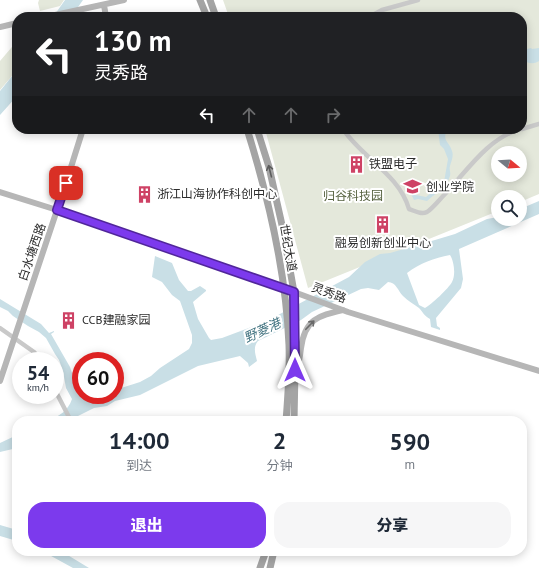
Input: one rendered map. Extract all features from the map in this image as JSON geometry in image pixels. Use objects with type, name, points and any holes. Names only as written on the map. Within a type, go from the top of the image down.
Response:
[{"type":"main road","points":[[200,0],[205,12]]},
{"type":"main road","points":[[210,0],[214,12]]},
{"type":"main road","name":"世纪大道","points":[[249,134],[267,194],[291,333],[295,374],[294,416]]},
{"type":"main road","name":"世纪大道","points":[[259,134],[269,167],[282,225],[294,292],[286,416]]},
{"type":"main road","points":[[260,568],[263,556]]},
{"type":"main road","points":[[270,568],[273,556]]},
{"type":"street","points":[[71,12],[124,0]]},
{"type":"street","points":[[378,12],[418,0]]},
{"type":"street","points":[[104,5],[105,12]]},
{"type":"street","points":[[0,27],[12,24]]},
{"type":"street","points":[[527,127],[539,124]]},
{"type":"street","name":"白水塘西路","points":[[0,381],[81,134]]},
{"type":"street","points":[[346,134],[349,139],[385,172],[406,199],[409,209],[420,213],[426,212],[455,184],[485,150],[509,134]]},
{"type":"street","name":"灵秀路","points":[[0,192],[57,210],[343,310],[539,371]]},
{"type":"street","points":[[295,374],[299,365],[302,339],[306,328],[314,320],[326,314],[343,310]]},
{"type":"street","points":[[0,328],[34,352]]},
{"type":"street","points":[[62,404],[68,416]]},
{"type":"green space","points":[[39,0],[64,0],[60,6],[40,11],[38,3]]},
{"type":"green space","name":"归谷科技园","points":[[223,0],[539,0],[539,194],[527,199],[527,190],[491,190],[491,214],[308,288],[266,134],[527,134],[527,12],[227,12]]},
{"type":"green space","points":[[12,47],[12,76],[0,90],[0,61]]},
{"type":"water","points":[[65,0],[83,0],[75,12],[57,12]]},
{"type":"water","points":[[539,48],[539,61],[535,63],[527,62],[527,49]]},
{"type":"water","points":[[12,76],[12,102],[0,115],[0,91]]},
{"type":"water","points":[[439,134],[446,134],[445,137],[453,153],[450,176],[444,186],[427,201],[418,199],[414,200],[411,194],[426,197],[444,182],[448,159],[444,149],[440,145]]},
{"type":"water","points":[[539,201],[539,214],[527,219],[527,206]]},
{"type":"water","name":"野菱港","points":[[491,218],[491,226],[512,226],[459,249],[463,279],[461,288],[436,318],[437,326],[440,330],[431,327],[430,319],[419,308],[403,296],[393,283],[388,282],[379,290],[368,288],[361,289],[312,312],[301,320],[258,341],[255,348],[257,361],[249,367],[248,363],[240,356],[198,366],[140,395],[124,399],[124,387],[140,382],[151,376],[160,368],[189,349],[192,343],[192,335],[180,301],[172,295],[162,282],[152,277],[155,256],[172,263],[179,280],[188,291],[200,286],[206,290],[193,302],[198,319],[211,340],[222,338],[265,322],[349,277],[365,262],[380,254],[390,253],[455,234]],"holes":[[[450,255],[454,272],[450,285],[440,296],[425,308],[419,305],[407,273],[417,266],[433,259]]]},
{"type":"water","points":[[0,299],[41,324],[49,333],[54,331],[51,334],[61,352],[54,352],[46,338],[39,332],[0,307]]},
{"type":"water","points":[[64,357],[72,373],[72,399],[66,388],[64,377]]},
{"type":"water","points":[[72,399],[72,404],[110,404],[94,408],[78,416],[58,416],[63,413]]},
{"type":"water","points":[[12,437],[12,449],[0,452],[0,443]]},
{"type":"water","points":[[0,525],[12,529],[12,540],[0,536]]},
{"type":"water","points":[[51,556],[69,556],[89,568],[73,568]]},
{"type":"place","name":"铁盟电子","points":[[356,164]]},
{"type":"place","name":"创业学院","points":[[413,187]]},
{"type":"place","name":"浙江山海协作科创中心","points":[[144,194]]},
{"type":"place","name":"融易创新创业中心","points":[[383,224]]},
{"type":"place","name":"CCB建融家园","points":[[69,320]]},
{"type":"route","points":[[66,183],[57,210],[294,292],[295,370]]}]
